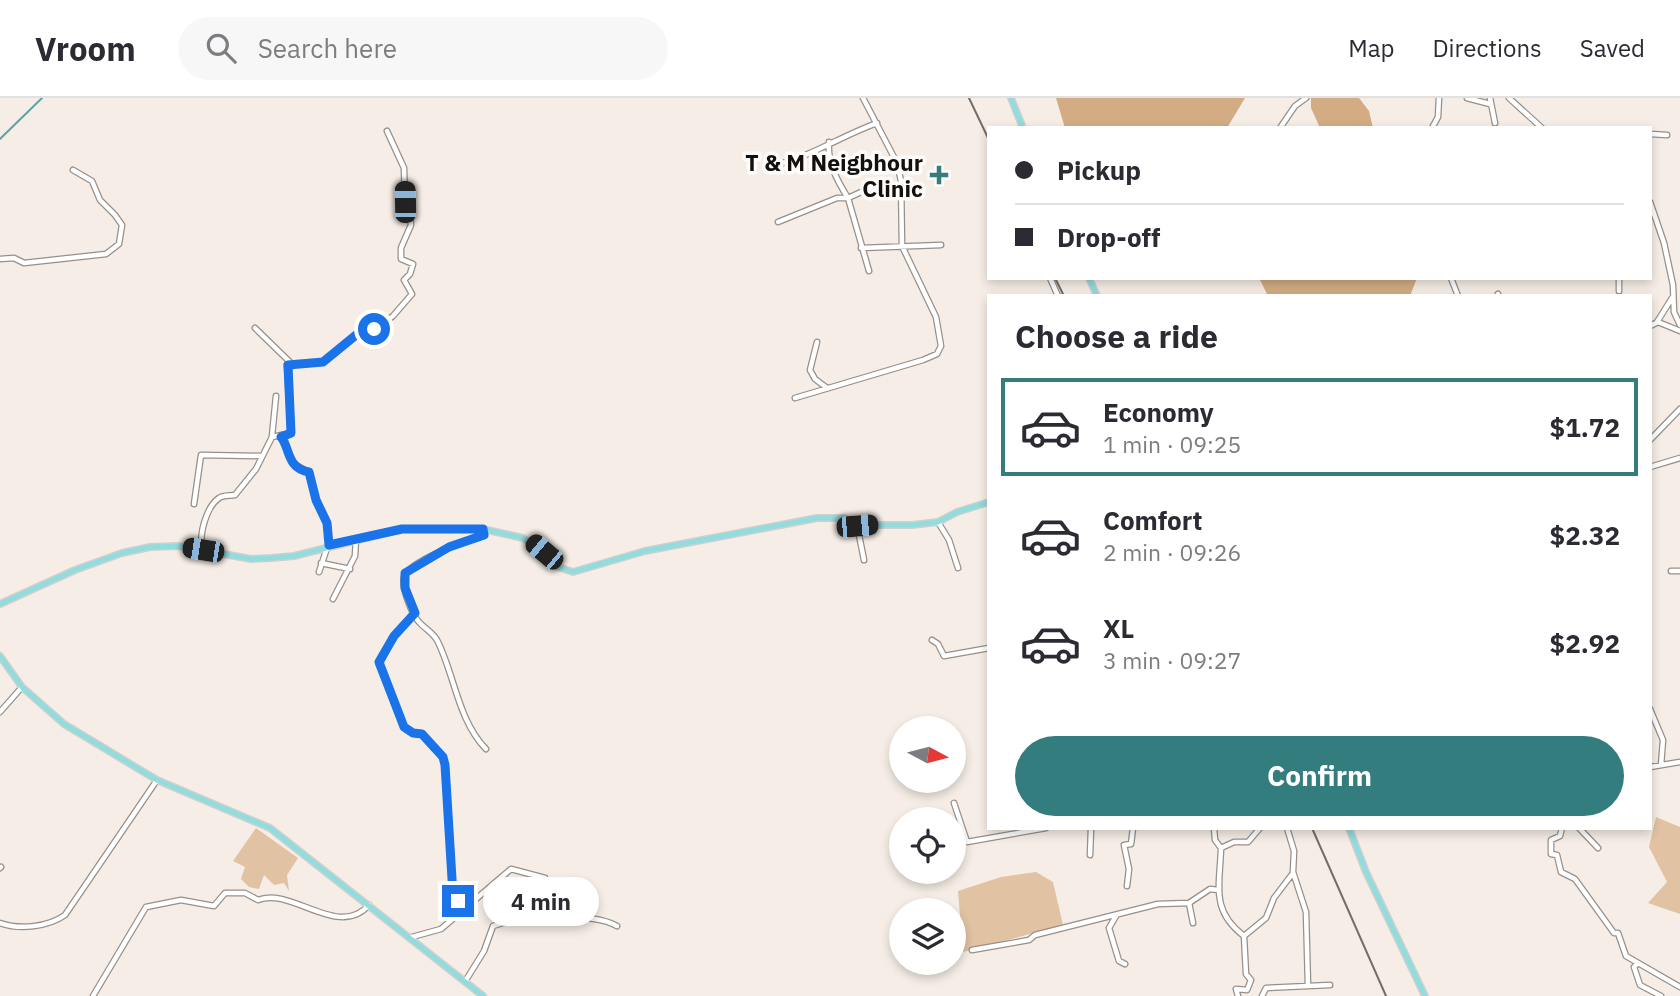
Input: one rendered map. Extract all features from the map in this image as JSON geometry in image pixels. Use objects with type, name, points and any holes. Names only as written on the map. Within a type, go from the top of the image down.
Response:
[{"type":"main road","points":[[1011,98],[1022,126]]},
{"type":"main road","points":[[0,604],[122,553],[161,546],[251,559],[271,558],[294,556],[356,538],[412,528],[483,529],[523,538],[544,552],[558,567],[573,572],[645,551],[817,518],[844,518],[857,526],[938,522],[957,512],[987,503]]},
{"type":"main road","points":[[0,656],[22,687],[64,724],[157,780],[270,828],[412,937],[483,996]]},
{"type":"main road","points":[[1351,830],[1366,872],[1425,996]]},
{"type":"street","points":[[795,398],[923,360],[940,351],[936,317],[902,246],[900,171],[863,98]]},
{"type":"street","points":[[1281,126],[1295,106],[1306,98]]},
{"type":"street","points":[[1433,126],[1438,117],[1439,98]]},
{"type":"street","points":[[1467,98],[1490,101],[1495,124]]},
{"type":"street","points":[[1511,99],[1520,98]]},
{"type":"street","points":[[1511,99],[1540,126]]},
{"type":"street","points":[[771,166],[799,160],[830,142],[877,123]]},
{"type":"street","points":[[272,437],[291,433],[288,365],[323,362],[356,335],[374,329],[393,316],[412,294],[404,280],[410,274],[413,264],[401,259],[401,248],[411,225],[405,202],[404,168],[387,131]]},
{"type":"street","points":[[1652,134],[1667,135]]},
{"type":"street","points":[[830,142],[828,152],[836,180],[848,198],[869,271]]},
{"type":"street","points":[[0,260],[14,258],[24,263],[106,254],[119,244],[122,225],[116,215],[100,200],[92,181],[73,170]]},
{"type":"street","points":[[778,222],[870,188]]},
{"type":"street","points":[[1652,204],[1673,285],[1672,298],[1680,325]]},
{"type":"street","points":[[861,248],[941,245]]},
{"type":"street","points":[[1619,280],[1619,291]]},
{"type":"street","points":[[1673,285],[1680,281]]},
{"type":"street","points":[[1652,325],[1672,298]]},
{"type":"street","points":[[1656,323],[1680,331]]},
{"type":"street","points":[[255,328],[292,364]]},
{"type":"street","points":[[817,342],[810,370],[815,379],[827,388]]},
{"type":"street","points":[[203,550],[200,542],[202,526],[215,501],[221,496],[235,495],[252,475],[272,437],[276,396]]},
{"type":"street","points":[[1652,438],[1680,409]]},
{"type":"street","points":[[281,437],[291,459],[304,471],[309,472],[316,500],[327,523],[331,544],[326,548],[319,572]]},
{"type":"street","points":[[194,504],[201,455],[262,456]]},
{"type":"street","points":[[1652,466],[1680,458]]},
{"type":"street","points":[[938,522],[949,540],[958,569]]},
{"type":"street","points":[[857,526],[864,560]]},
{"type":"street","points":[[483,529],[484,535],[449,547],[405,573],[405,588],[419,622],[438,642],[468,723],[486,749]]},
{"type":"street","points":[[334,599],[355,556],[356,538]]},
{"type":"street","points":[[321,563],[350,569]]},
{"type":"street","points":[[1671,571],[1680,571]]},
{"type":"street","points":[[415,613],[394,636],[379,665],[404,727],[413,733],[422,734],[443,757],[453,895],[467,909]]},
{"type":"street","points":[[932,640],[938,644],[944,656],[987,648]]},
{"type":"street","points":[[0,712],[22,687]]},
{"type":"street","points":[[1652,714],[1661,735],[1661,765]]},
{"type":"street","points":[[1652,767],[1680,762]]},
{"type":"street","points":[[0,923],[9,926],[38,925],[56,921],[65,915],[157,780]]},
{"type":"street","points":[[954,803],[967,842],[1035,830]]},
{"type":"street","points":[[1090,855],[1091,830]]},
{"type":"street","points":[[1127,886],[1129,869],[1124,845],[1131,844],[1133,830]]},
{"type":"street","points":[[1214,830],[1215,840],[1221,848],[1217,890],[1221,909],[1230,926],[1244,936]]},
{"type":"street","points":[[1221,848],[1234,842],[1248,842],[1257,830]]},
{"type":"street","points":[[1288,830],[1294,850],[1293,872],[1306,912],[1308,986]]},
{"type":"street","points":[[1562,830],[1560,836],[1551,840],[1559,869],[1575,878],[1614,933],[1618,933],[1624,953],[1680,987]]},
{"type":"street","points":[[1581,830],[1598,848]]},
{"type":"street","points":[[412,937],[440,929],[467,909],[501,875],[511,869],[545,878]]},
{"type":"street","points":[[1244,936],[1266,918],[1274,898],[1293,872]]},
{"type":"street","points":[[972,950],[1029,940],[1035,935],[1158,904],[1188,903],[1210,889],[1217,890]]},
{"type":"street","points":[[93,996],[139,914],[153,904],[181,901],[214,906],[225,893],[245,893],[258,900],[274,897],[340,917],[364,912],[370,905]]},
{"type":"street","points":[[466,980],[484,951],[493,926],[515,919],[533,903],[556,902],[568,914],[592,921],[603,919],[617,926]]},
{"type":"street","points":[[1188,903],[1193,923]]},
{"type":"street","points":[[1116,915],[1110,932],[1119,961],[1125,964]]},
{"type":"street","points":[[1236,989],[1247,990],[1251,979],[1246,974],[1244,936]]},
{"type":"street","points":[[1638,963],[1634,967],[1639,983],[1661,996]]},
{"type":"street","points":[[1262,996],[1266,988],[1330,985]]},
{"type":"street","points":[[1230,996],[1236,989]]},
{"type":"street","points":[[1236,989],[1238,996]]},
{"type":"shaded area","points":[[1056,98],[1245,98],[1228,126],[1064,126]]},
{"type":"shaded area","points":[[1311,98],[1359,98],[1369,111],[1373,126],[1319,126],[1311,108]]},
{"type":"shaded area","points":[[1260,280],[1416,280],[1411,294],[1267,294]]},
{"type":"shaded area","points":[[1656,817],[1680,827],[1680,914],[1648,903],[1667,882],[1649,847]]},
{"type":"shaded area","points":[[256,828],[298,858],[287,875],[289,891],[284,883],[274,885],[264,875],[259,889],[249,887],[241,879],[245,867],[233,861]]},
{"type":"shaded area","points":[[1036,872],[1053,882],[1063,925],[966,951],[966,898],[959,898],[958,891],[1001,877]]},
{"type":"waterway","points":[[0,139],[42,98]]},
{"type":"railway","points":[[969,98],[987,136]]},
{"type":"railway","points":[[1056,280],[1063,294]]},
{"type":"railway","points":[[1313,830],[1386,996]]},
{"type":"place","name":"T & M Neigbhour Clinic","points":[[939,175]]},
{"type":"route","points":[[374,329],[356,335],[323,362],[288,365],[291,433],[281,437],[285,440],[284,447],[291,459],[298,467],[309,472],[316,500],[327,523],[329,545],[402,529],[483,529],[484,535],[449,547],[405,573],[403,582],[415,613],[394,636],[379,662],[404,727],[413,733],[422,734],[443,757],[453,895],[458,901]]}]
